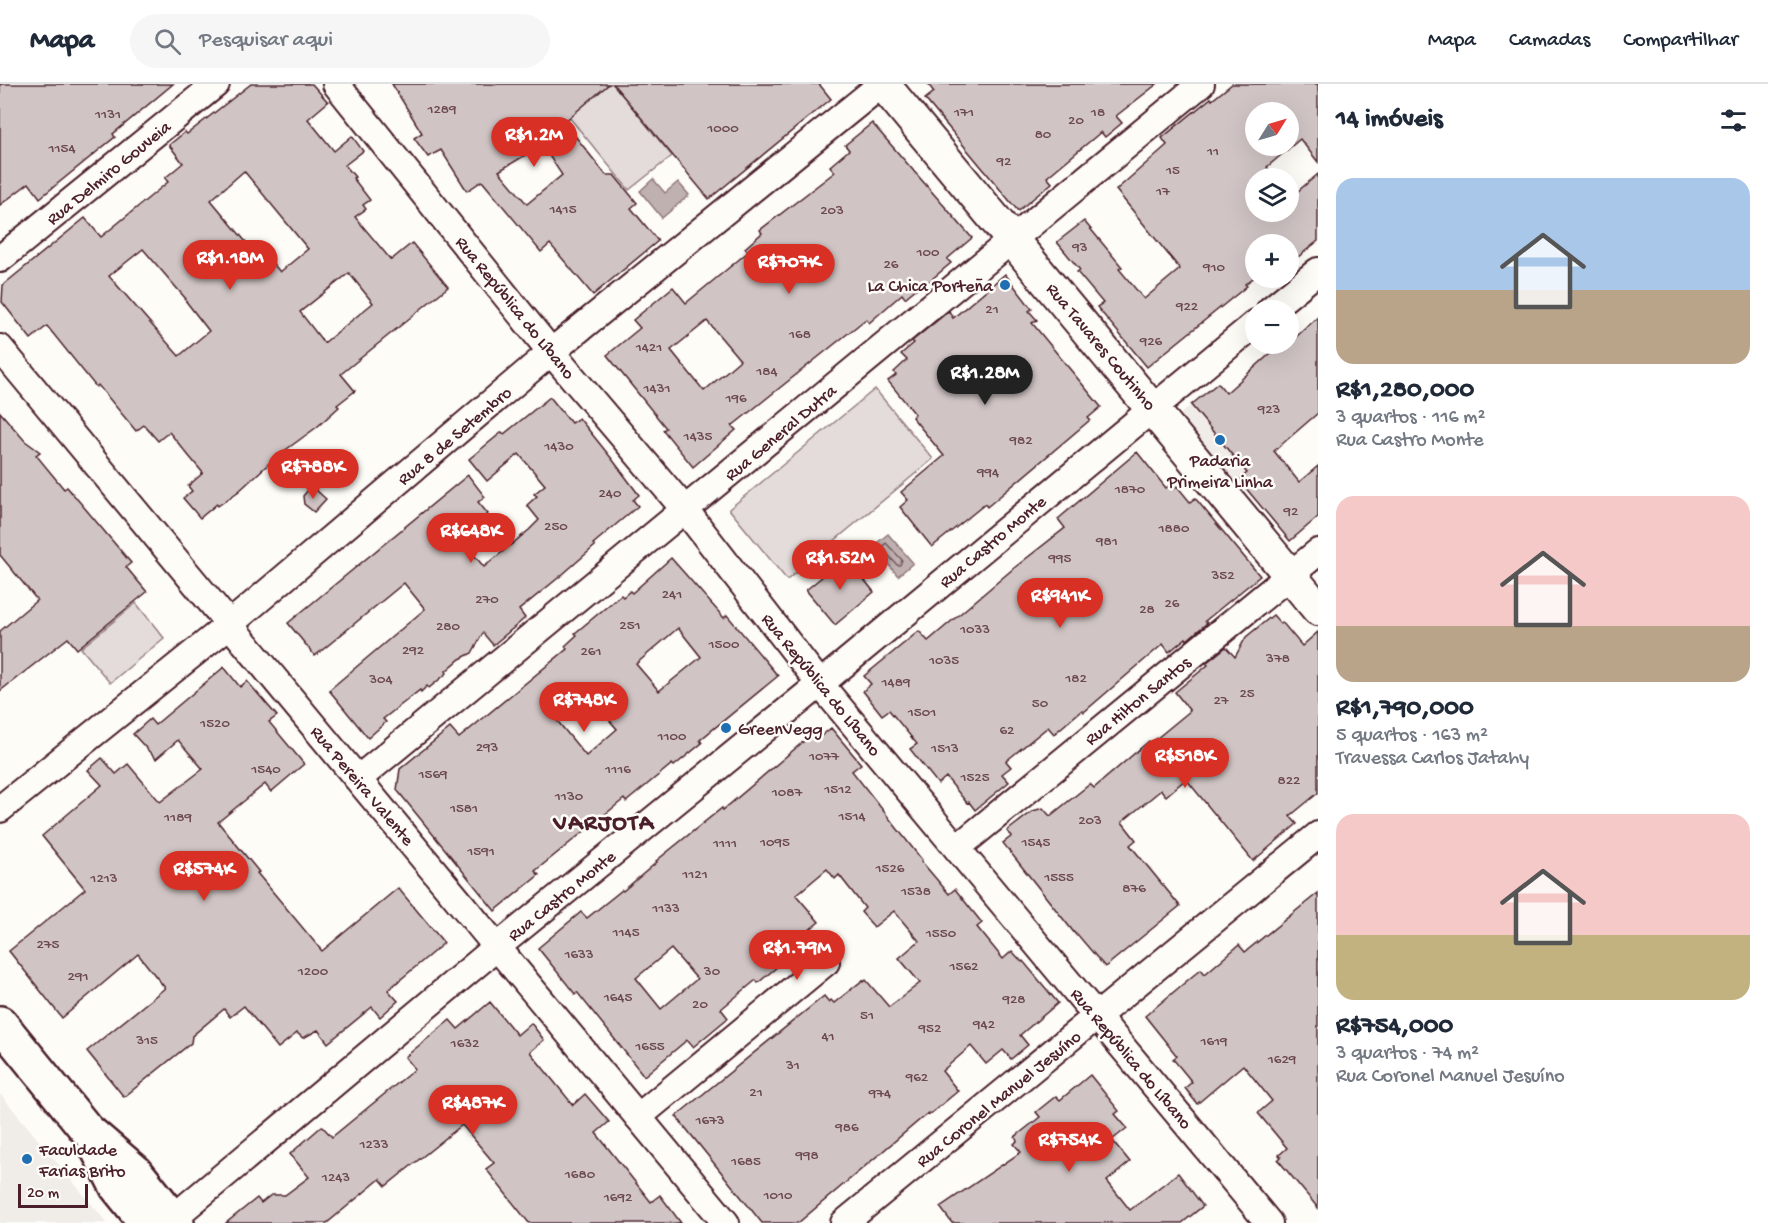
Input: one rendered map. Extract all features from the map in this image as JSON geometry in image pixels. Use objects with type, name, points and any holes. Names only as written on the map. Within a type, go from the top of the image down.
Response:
[{"type":"main road","points":[[0,1023],[87,1130],[117,1187],[165,1221]]},
{"type":"street","name":"Rua Delmiro Gouveia","points":[[0,259],[216,84]]},
{"type":"street","name":"Rua República do Líbano","points":[[336,84],[551,352],[686,511],[820,684],[1269,1223]]},
{"type":"street","name":"Rua 8 de Setembro","points":[[0,809],[230,624],[551,352],[883,84]]},
{"type":"street","name":"Rua Tavares Coutinho","points":[[883,84],[1013,238],[1318,609]]},
{"type":"street","name":"Rua General Dutra","points":[[358,779],[686,511],[1201,84]]},
{"type":"street","points":[[1282,300],[1318,271]]},
{"type":"street","name":"Rua Castro Monte","points":[[165,1221],[1245,332]]},
{"type":"street","name":"Rua Pereira Valente","points":[[0,348],[726,1223]]},
{"type":"street","name":"Rua Hilton Santos","points":[[957,848],[1318,552]]},
{"type":"street","name":"Rua Coronel Manuel Jesuíno","points":[[844,1223],[1318,835]]},
{"type":"street","points":[[638,1117],[826,962]]},
{"type":"shaded area","points":[[609,84],[613,84],[672,156],[629,190],[569,117]]},
{"type":"shaded area","points":[[1218,383],[1275,451],[1235,482],[1179,415]]},
{"type":"shaded area","points":[[875,389],[933,459],[787,580],[729,509]]},
{"type":"shaded area","points":[[136,603],[164,638],[110,683],[81,648]]},
{"type":"shaded area","name":"Faculdade Farias Brito","points":[[0,1094],[2,1096],[107,1223],[0,1223]]},
{"type":"water","points":[[653,179],[665,193],[678,182],[689,195],[662,218],[640,191]]},
{"type":"water","points":[[888,534],[913,563],[898,576],[873,546]]},
{"type":"building","points":[[0,84],[173,84],[113,134],[115,137],[40,198],[29,183],[0,205]]},
{"type":"building","points":[[251,84],[312,84],[328,102],[308,119],[334,151],[352,136],[363,151],[345,165],[370,200],[363,205],[366,209],[355,217],[391,260],[412,243],[448,287],[341,374],[355,391],[337,405],[339,407],[317,427],[276,457],[239,491],[218,506],[217,504],[200,518],[183,498],[192,491],[188,486],[203,473],[169,432],[158,441],[144,425],[136,431],[98,385],[96,387],[47,326],[31,339],[2,302],[3,285],[85,218],[101,237],[168,182],[165,178],[183,163],[169,145],[185,132],[187,134]],"holes":[[[244,171],[308,249],[280,272],[257,244],[251,248],[211,200]],[[143,249],[186,299],[209,331],[179,356],[109,276]],[[349,273],[373,303],[324,343],[300,312]]]},
{"type":"building","points":[[392,84],[609,84],[564,122],[606,175],[614,175],[637,203],[631,208],[658,241],[593,295],[550,244],[541,252],[482,181],[467,191],[441,150],[428,157],[414,138],[422,133]],"holes":[[[542,145],[562,175],[527,204],[499,171]]]},
{"type":"building","points":[[613,84],[819,84],[831,99],[709,199]]},
{"type":"building","points":[[928,84],[1157,84],[1116,116],[1122,123],[1105,137],[1101,132],[1047,177],[1052,183],[1018,211],[925,99],[934,92]]},
{"type":"building","points":[[1232,84],[1318,84],[1318,162],[1299,140],[1299,102],[1245,102],[1245,156],[1280,156],[1268,168],[1245,168],[1245,222],[1299,222],[1299,190],[1318,174],[1318,241],[1299,256],[1299,234],[1245,234],[1245,288],[1147,367],[1097,307],[1103,303],[1077,272],[1080,270],[1057,242],[1084,221],[1122,267],[1119,269],[1144,299],[1180,269],[1116,190],[1167,145],[1162,138],[1211,98],[1212,100]]},
{"type":"building","points":[[872,123],[972,238],[947,259],[951,263],[926,284],[924,282],[905,298],[902,294],[869,323],[866,319],[732,426],[736,430],[693,467],[663,430],[666,428],[607,355],[640,328],[633,320],[673,287],[686,303],[748,252],[745,248],[762,233],[760,230],[835,172],[830,166],[849,150],[845,145]],"holes":[[[707,321],[740,360],[704,391],[671,350]]]},
{"type":"building","points":[[1005,274],[1032,309],[1029,311],[1037,320],[1032,323],[1101,407],[1088,418],[1090,420],[987,507],[985,504],[932,547],[900,507],[908,500],[901,492],[944,456],[912,417],[915,414],[888,381],[896,375],[894,372],[907,360],[901,354],[914,343],[912,341],[949,311],[953,318]]},
{"type":"building","points":[[1318,317],[1318,413],[1274,451],[1299,482],[1318,466],[1318,517],[1290,541],[1239,480],[1247,473],[1191,405],[1218,383],[1226,393],[1270,354],[1299,354],[1299,334]]},
{"type":"building","points":[[550,397],[571,423],[579,418],[639,495],[633,500],[638,506],[593,544],[595,546],[563,574],[519,610],[525,618],[517,625],[493,645],[483,633],[472,653],[460,659],[429,688],[427,686],[421,692],[420,690],[383,719],[386,722],[368,738],[329,690],[425,609],[404,583],[315,656],[288,623],[468,475],[485,497],[478,502],[488,514],[460,538],[484,567],[529,530],[539,520],[527,505],[537,496],[534,494],[545,485],[519,454],[487,481],[469,459]]},
{"type":"building","points":[[0,412],[25,441],[40,452],[36,455],[64,489],[67,487],[131,563],[126,567],[147,592],[77,649],[68,638],[0,691],[0,631],[37,600],[0,555]]},
{"type":"building","points":[[1137,452],[1166,488],[1170,485],[1174,489],[1177,486],[1190,502],[1195,498],[1260,576],[1205,621],[1207,623],[1187,640],[1186,638],[1169,652],[1163,644],[1084,712],[1082,710],[1054,734],[1048,727],[1006,761],[1011,767],[1002,774],[1009,782],[975,810],[946,777],[938,784],[910,749],[917,744],[889,710],[882,715],[863,691],[871,684],[864,676],[919,631],[928,641],[1065,528],[1058,519]]},
{"type":"building","points":[[308,490],[316,490],[326,499],[314,512],[304,504],[303,496]]},
{"type":"building","points":[[846,557],[874,592],[835,625],[806,590]]},
{"type":"building","points":[[671,558],[724,618],[727,615],[778,676],[700,740],[702,743],[674,766],[672,764],[626,802],[624,799],[535,871],[539,875],[495,911],[397,790],[400,769],[450,728],[459,738],[567,649],[565,646],[577,635],[575,633],[621,595],[623,597],[630,591],[632,593]],"holes":[[[678,628],[701,657],[659,691],[636,664]],[[585,692],[617,729],[586,756],[555,718]]]},
{"type":"building","points":[[1273,615],[1302,646],[1318,632],[1318,793],[1290,816],[1297,824],[1253,861],[1186,779],[1166,796],[1161,790],[1122,822],[1136,840],[1130,845],[1180,906],[1105,967],[1076,935],[1003,843],[1012,836],[1007,831],[1033,811],[1043,808],[1050,816],[1090,784],[1094,788],[1149,741],[1151,743],[1190,711],[1175,692],[1226,647],[1235,657],[1246,637]]},
{"type":"building","points":[[224,667],[240,687],[247,681],[277,716],[269,722],[304,764],[271,792],[265,784],[218,822],[259,872],[257,873],[322,951],[398,888],[444,943],[388,990],[398,1001],[380,1017],[372,1007],[328,1043],[318,1030],[303,1038],[297,1033],[278,1048],[244,1006],[230,1017],[224,1009],[192,1036],[191,1043],[124,1097],[87,1051],[165,988],[138,954],[62,1018],[9,951],[85,889],[42,836],[102,785],[88,770],[102,758],[116,774],[128,764],[160,802],[203,769],[178,740],[156,759],[133,734],[150,719],[155,725]]},
{"type":"building","points":[[831,728],[861,764],[852,771],[921,861],[949,894],[955,889],[982,923],[977,927],[1003,959],[1012,951],[1058,1003],[1020,1035],[1028,1045],[1011,1059],[1003,1050],[986,1064],[971,1046],[942,1071],[958,1091],[929,1115],[928,1113],[798,1223],[762,1223],[676,1116],[824,996],[829,1002],[831,1000],[834,1003],[866,980],[889,1007],[920,983],[899,958],[919,941],[894,911],[874,927],[861,912],[865,908],[839,875],[835,879],[827,869],[796,895],[819,922],[784,950],[790,956],[758,983],[756,980],[721,1009],[728,1018],[693,1047],[687,1040],[644,1076],[577,992],[575,994],[538,948],[581,912],[587,918],[623,891],[656,861],[722,808],[723,810],[817,730],[821,736]],"holes":[[[671,949],[697,979],[661,1009],[636,978]]]},
{"type":"building","points":[[1318,893],[1318,1208],[1278,1160],[1281,1157],[1279,1155],[1287,1148],[1258,1113],[1272,1101],[1243,1065],[1197,1104],[1185,1088],[1192,1082],[1173,1059],[1177,1056],[1145,1016],[1201,969],[1205,974],[1239,945],[1245,952]]},
{"type":"building","points":[[490,1002],[517,1035],[531,1023],[544,1040],[530,1052],[573,1105],[585,1094],[609,1122],[596,1133],[651,1202],[660,1195],[681,1223],[529,1223],[486,1169],[494,1163],[462,1125],[386,1186],[380,1179],[327,1223],[226,1223],[257,1198],[261,1203],[271,1195],[285,1195],[309,1177],[290,1154],[322,1126],[332,1137],[415,1069],[405,1057],[450,1020],[458,1029]]},
{"type":"building","points":[[1090,1075],[1119,1111],[1115,1114],[1127,1128],[1112,1140],[1130,1162],[1107,1181],[1130,1210],[1178,1173],[1203,1206],[1182,1223],[952,1223],[940,1207],[1021,1152],[1014,1144],[1017,1141],[1015,1137],[1040,1117],[1036,1112],[1056,1096],[1060,1100]]},
{"type":"place","name":"La Chica Porteña","points":[[1005,285]]},
{"type":"place","name":"Padaria Primeira Linha","points":[[1220,440]]},
{"type":"place","name":"GreenVegg","points":[[726,728]]},
{"type":"place","name":"Faculdade Farias Brito","points":[[27,1159]]},
{"type":"district","name":"VARJOTA","points":[[604,821]]}]
